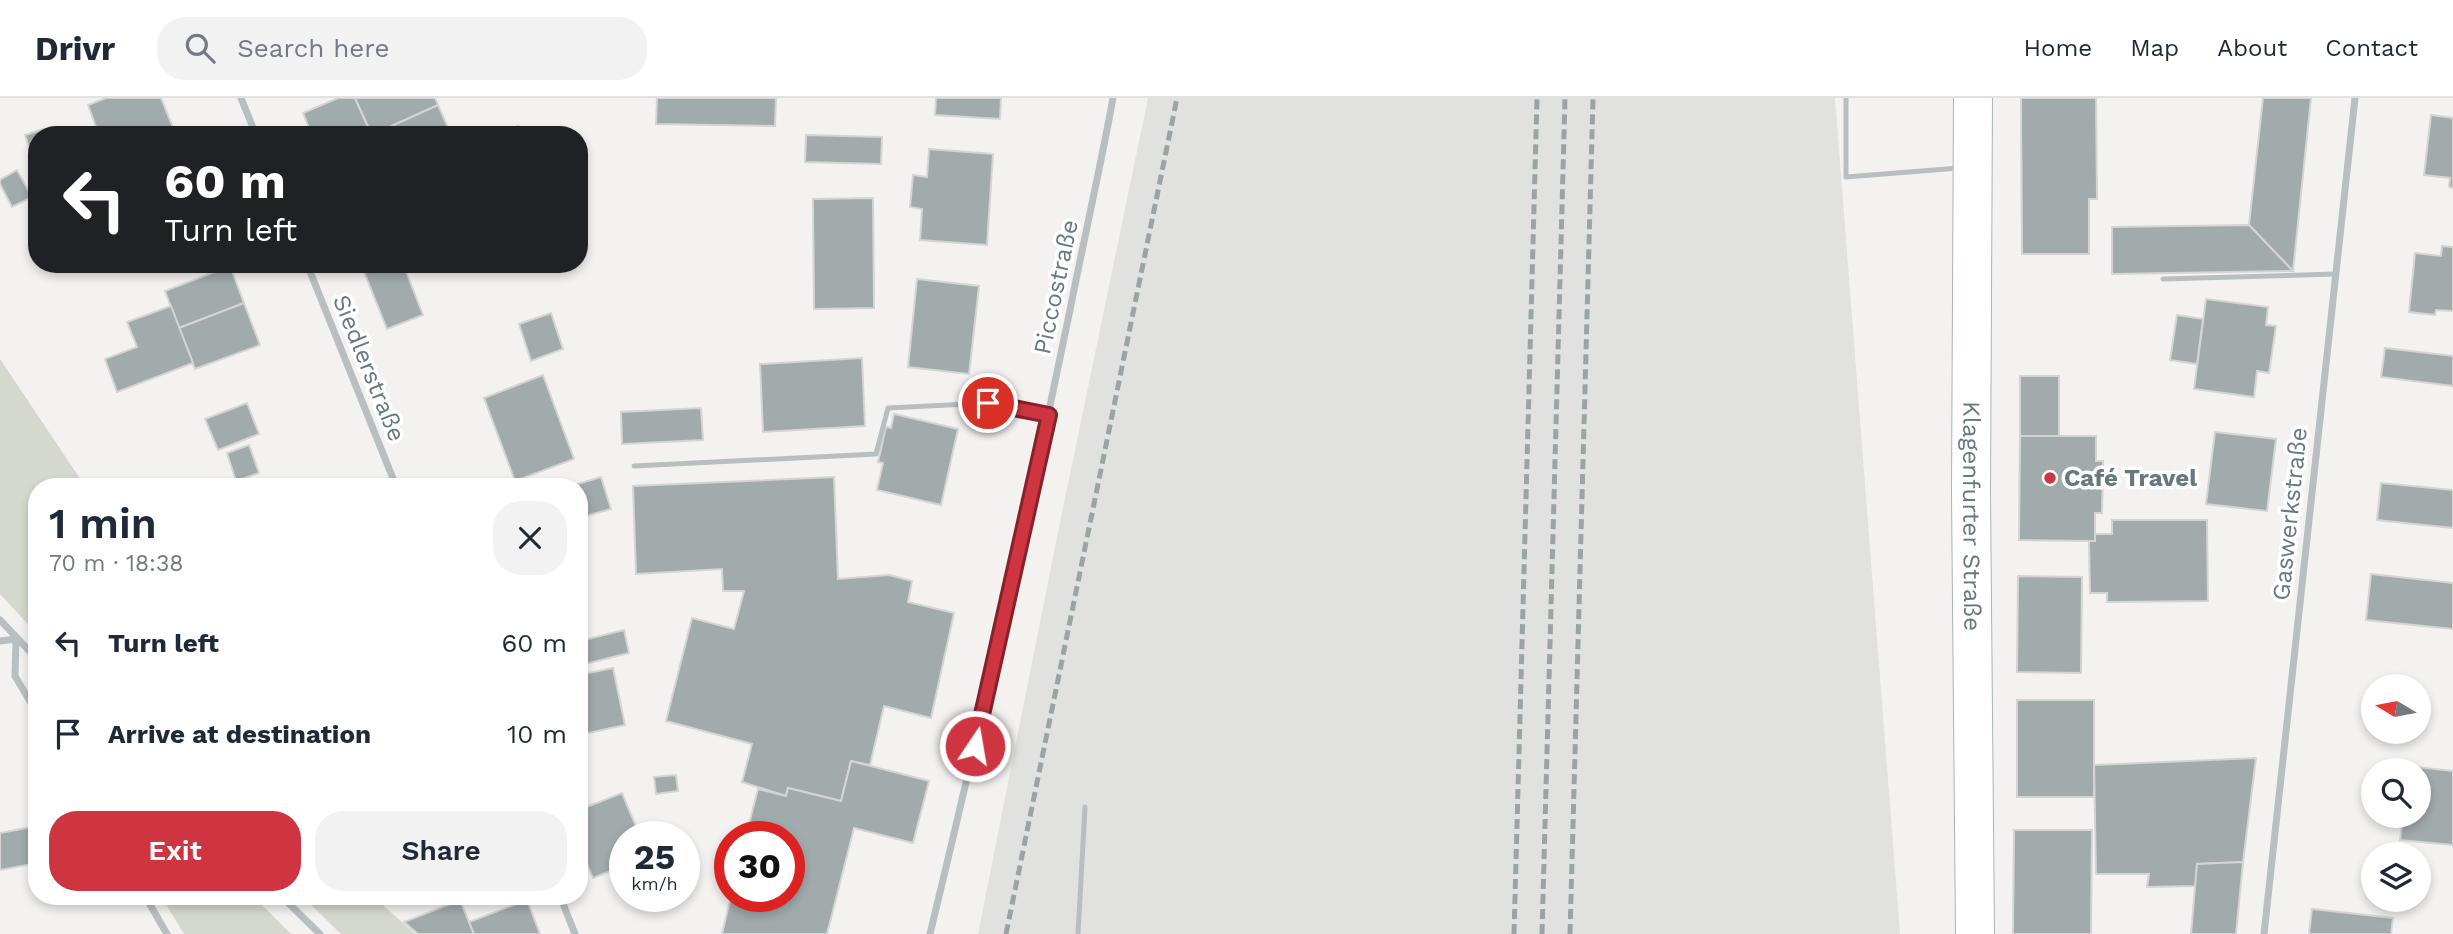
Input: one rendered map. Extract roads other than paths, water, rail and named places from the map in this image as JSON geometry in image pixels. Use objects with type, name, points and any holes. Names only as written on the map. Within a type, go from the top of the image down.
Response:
[{"type":"street","points":[[241,98],[252,126]]},
{"type":"street","name":"Piccostraße","points":[[930,934],[1049,415],[1113,98]]},
{"type":"street","name":"Klagenfurter Straße","points":[[1973,98],[1971,507],[1975,934]]},
{"type":"street","name":"Gaswerkstraße","points":[[2264,934],[2355,98]]},
{"type":"street","name":"Siedlerstraße","points":[[311,273],[393,478]]},
{"type":"street","points":[[0,620],[28,650]]},
{"type":"street","points":[[0,641],[16,639]]},
{"type":"street","points":[[16,639],[15,676],[28,698]]},
{"type":"street","points":[[150,905],[167,934]]},
{"type":"street","points":[[290,905],[320,934]]},
{"type":"street","points":[[564,905],[575,934]]},
{"type":"lane","points":[[1846,98],[1846,177],[1973,167]]},
{"type":"lane","points":[[2163,279],[2336,274]]},
{"type":"lane","points":[[634,466],[876,454],[888,408],[988,403],[1049,415]]},
{"type":"lane","points":[[1078,934],[1085,807]]},
{"type":"railway","points":[[1006,934],[1177,98]]},
{"type":"railway","points":[[1514,934],[1537,98]]},
{"type":"railway","points":[[1542,934],[1565,98]]},
{"type":"railway","points":[[1570,934],[1593,98]]},
{"type":"place","name":"Café Travel","points":[[2050,478]]}]
